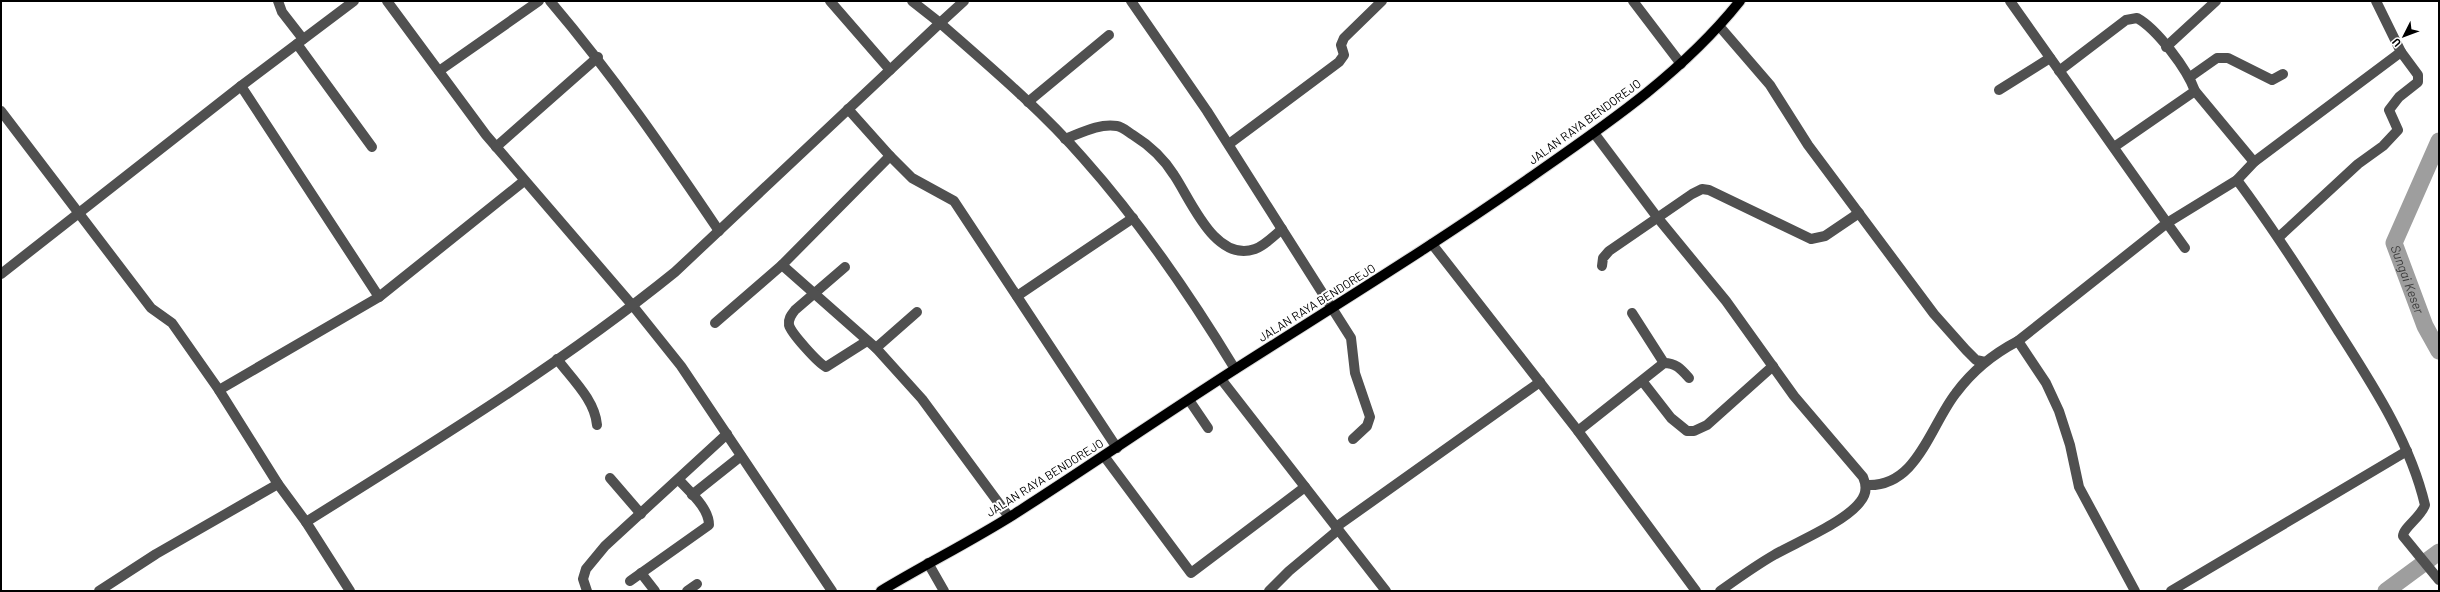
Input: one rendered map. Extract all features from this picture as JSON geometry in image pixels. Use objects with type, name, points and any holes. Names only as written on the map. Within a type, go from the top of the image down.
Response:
[{"type":"main road","name":"JALAN RAYA BENDOREJO","points":[[881,591],[1009,517],[1117,448],[1235,369],[1332,310],[1432,244],[1594,133],[1671,75],[1720,27],[1740,1]]},
{"type":"street","points":[[278,1],[282,12],[300,41],[372,147]]},
{"type":"street","points":[[1,274],[241,86],[354,1]]},
{"type":"street","points":[[387,1],[496,147],[633,306],[681,366],[832,591]]},
{"type":"street","points":[[439,71],[538,1]]},
{"type":"street","points":[[550,1],[598,57],[719,231]]},
{"type":"street","points":[[830,1],[890,70]]},
{"type":"street","points":[[912,1],[940,23],[1028,102],[1065,139],[1133,218],[1207,323],[1235,369]]},
{"type":"street","points":[[306,522],[463,424],[633,306],[675,272],[848,108],[964,1]]},
{"type":"street","points":[[1132,1],[1180,69],[1351,338],[1355,373],[1370,417],[1367,426],[1353,439]]},
{"type":"street","points":[[1228,144],[1304,90],[1339,62],[1344,55],[1341,45],[1344,38],[1382,1]]},
{"type":"street","points":[[1633,1],[1681,64]]},
{"type":"street","points":[[2010,1],[2185,248]]},
{"type":"street","points":[[2166,47],[2216,1]]},
{"type":"street","points":[[2279,237],[2358,164],[2383,146],[2398,130],[2389,110],[2399,97],[2418,82],[2418,75],[2401,52],[2376,1]]},
{"type":"street","points":[[2059,71],[2126,20],[2137,18],[2144,22],[2190,76],[2195,90],[2254,162]]},
{"type":"street","points":[[1720,27],[1770,85],[1808,146],[1934,314],[1976,360],[1985,362]]},
{"type":"street","points":[[1028,102],[1109,35]]},
{"type":"street","points":[[1866,485],[1889,483],[1913,464],[1955,393],[1994,354],[2018,341],[2167,223],[2237,180],[2254,162],[2401,52]]},
{"type":"street","points":[[496,147],[598,57]]},
{"type":"street","points":[[2000,90],[2050,58]]},
{"type":"street","points":[[2190,76],[2217,58],[2228,58],[2272,80],[2283,74]]},
{"type":"street","points":[[241,86],[379,297]]},
{"type":"street","points":[[2114,147],[2195,90]]},
{"type":"street","points":[[848,108],[890,156],[912,178],[954,201],[1117,448]]},
{"type":"street","points":[[1,111],[151,308],[172,323],[219,390],[278,484],[306,522],[350,591]]},
{"type":"street","points":[[1065,139],[1093,128],[1108,125],[1119,126],[1146,144],[1174,173],[1202,223],[1218,239],[1238,250],[1257,249],[1282,230]]},
{"type":"street","points":[[1594,133],[1658,217],[1726,301],[1794,396],[1863,477],[1866,485],[1865,494],[1860,503],[1847,514],[1771,557],[1720,591]]},
{"type":"street","points":[[715,324],[782,265],[890,156]]},
{"type":"street","points":[[2237,180],[2279,237],[2353,353],[2391,418],[2406,450],[2425,505],[2416,520],[2403,533],[2403,536],[2439,580]]},
{"type":"street","points":[[219,390],[379,297],[524,181]]},
{"type":"street","points":[[1602,266],[1603,258],[1608,251],[1702,189],[1709,190],[1728,198],[1812,239],[1825,236],[1859,214]]},
{"type":"street","points":[[1017,296],[1133,218]]},
{"type":"street","points":[[1432,244],[1578,431],[1696,591]]},
{"type":"street","points":[[782,265],[813,294],[876,348],[922,399],[1009,517]]},
{"type":"street","points":[[845,267],[794,310],[790,317],[789,325],[824,366],[830,366],[867,341]]},
{"type":"street","points":[[876,348],[917,312]]},
{"type":"street","points":[[1632,313],[1664,364]]},
{"type":"street","points":[[2018,341],[2046,383],[2059,411],[2070,445],[2079,487],[2135,591]]},
{"type":"street","points":[[557,359],[591,404],[596,413],[597,425]]},
{"type":"street","points":[[1578,431],[1664,364],[1672,363],[1679,366],[1688,378]]},
{"type":"street","points":[[1642,382],[1671,418],[1687,432],[1694,431],[1707,425],[1773,366]]},
{"type":"street","points":[[1221,379],[1386,591]]},
{"type":"street","points":[[1269,591],[1289,571],[1337,529],[1540,382]]},
{"type":"street","points":[[1189,400],[1208,428]]},
{"type":"street","points":[[587,591],[583,579],[586,569],[605,546],[679,480],[727,434]]},
{"type":"street","points":[[2170,591],[2406,450]]},
{"type":"street","points":[[692,495],[741,456]]},
{"type":"street","points":[[1104,456],[1191,573],[1305,488]]},
{"type":"street","points":[[610,478],[641,514]]},
{"type":"street","points":[[630,581],[709,525],[709,518],[679,480]]},
{"type":"street","points":[[99,591],[156,554],[278,484]]},
{"type":"street","points":[[928,563],[944,591]]},
{"type":"street","points":[[641,573],[655,591]]},
{"type":"street","points":[[688,591],[698,584]]},
{"type":"waterway","name":"Sungai Keser","points":[[2439,141],[2394,243],[2425,326],[2439,351]]},
{"type":"waterway","name":"Sungai Keser","points":[[2386,591],[2439,552]]}]
